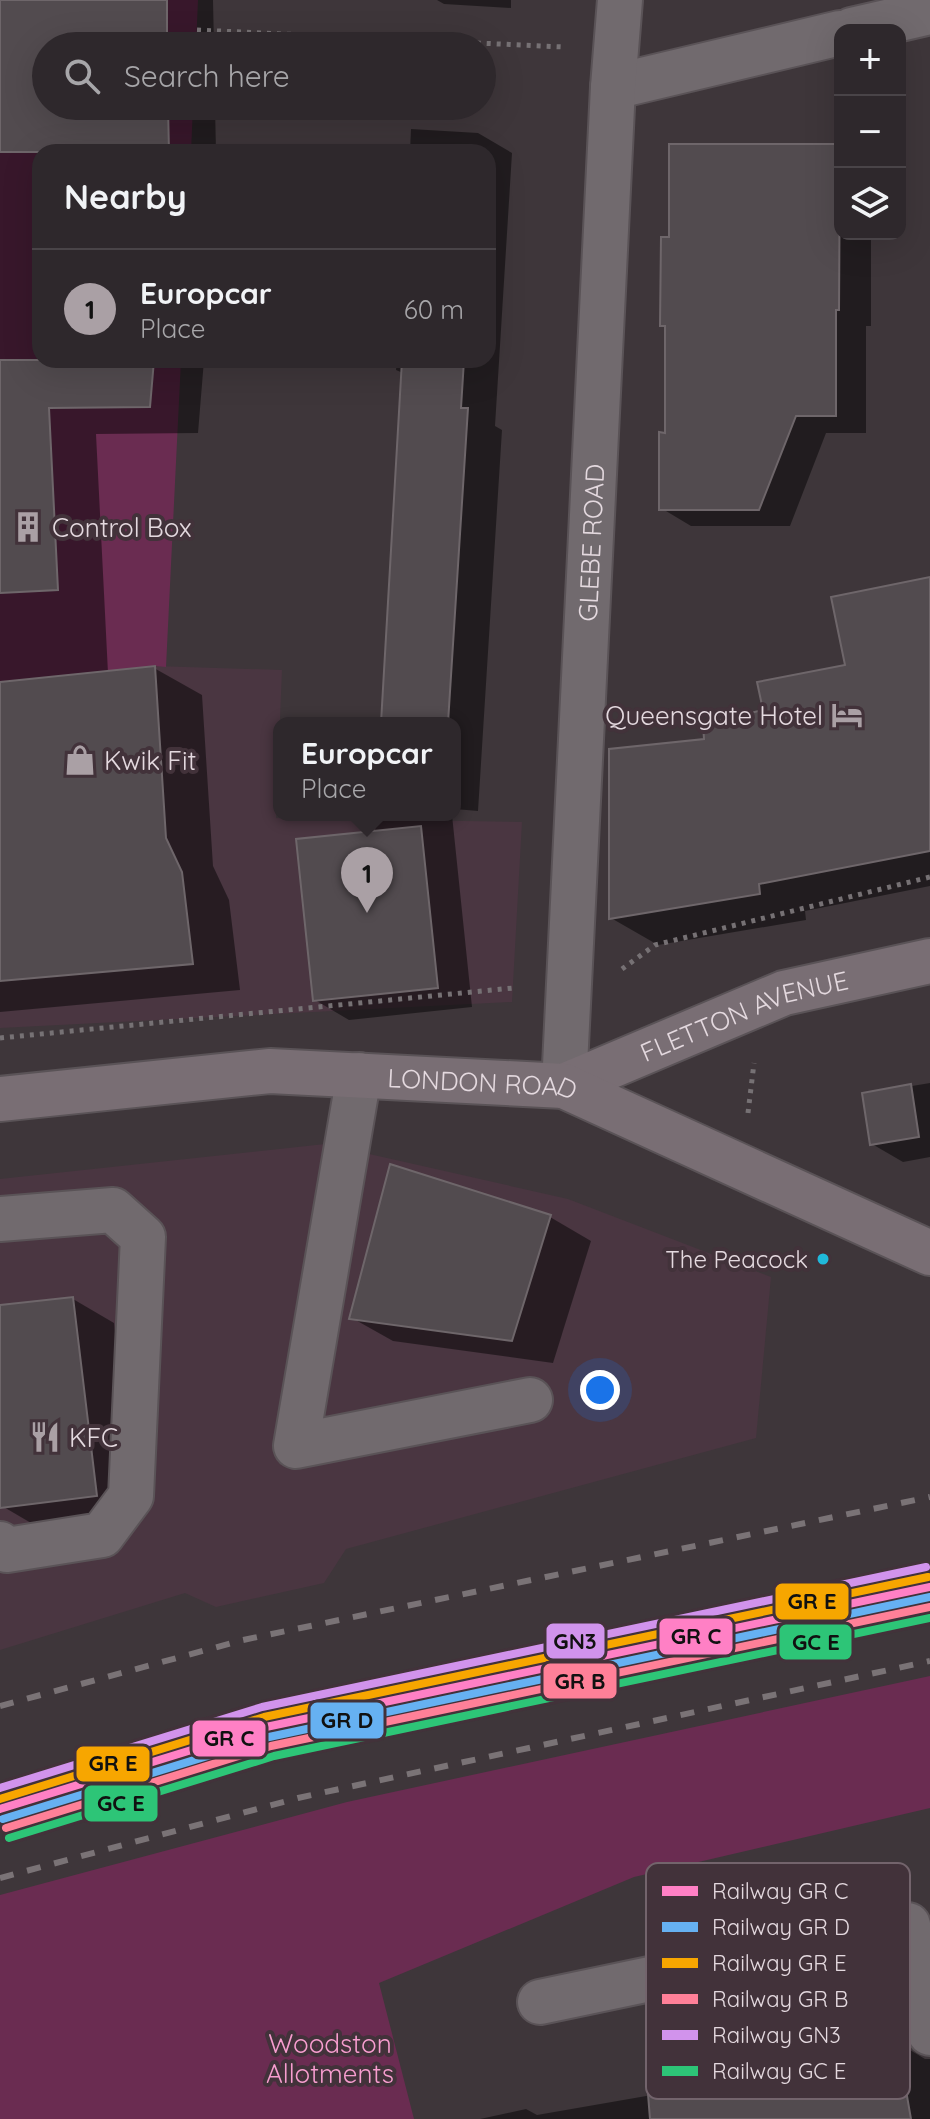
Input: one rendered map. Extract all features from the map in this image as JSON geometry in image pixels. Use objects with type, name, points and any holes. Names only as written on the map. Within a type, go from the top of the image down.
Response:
[{"type":"main road","name":"FLETTON AVENUE","points":[[564,1086],[784,993],[930,961]]},
{"type":"main road","name":"LONDON ROAD","points":[[0,1099],[270,1071],[564,1086],[930,1253]]},
{"type":"street","name":"GLEBE ROAD","points":[[564,1086],[620,0]]},
{"type":"street","points":[[878,24],[930,12]]},
{"type":"street","points":[[615,68],[834,34]]},
{"type":"street","points":[[359,1075],[296,1446],[530,1400]]},
{"type":"street","points":[[0,1219],[113,1210],[143,1237],[131,1496],[102,1535],[7,1550],[0,1544]]},
{"type":"street","points":[[910,1935],[930,2033]]},
{"type":"street","points":[[540,2002],[646,1980]]},
{"type":"path","points":[[197,30],[219,32]]},
{"type":"path","points":[[496,57],[615,68]]},
{"type":"path","points":[[0,1038],[513,988],[567,1008],[655,945],[930,877]]},
{"type":"shaded area","points":[[155,666],[282,670],[280,717],[273,717],[273,821],[522,822],[512,1002],[0,1028],[0,682]]},
{"type":"shaded area","points":[[325,1144],[568,1199],[771,1277],[756,1438],[346,1549],[324,1583],[216,1607],[185,1593],[0,1650],[0,1179]]},
{"type":"green space","points":[[0,0],[198,0],[197,32],[32,32],[32,120],[192,120],[191,144],[32,144],[32,368],[181,368],[166,667],[0,682]]},
{"type":"green space","name":"Woodston Allotments","points":[[930,1676],[930,1808],[694,1863],[646,1863],[646,1874],[379,1983],[414,2119],[0,2119],[0,1895],[347,1802]]},
{"type":"building","points":[[0,0],[167,0],[167,32],[32,32],[32,120],[168,120],[169,144],[32,144],[32,152],[0,152]]},
{"type":"building","points":[[669,144],[834,144],[834,240],[839,240],[836,416],[796,416],[759,510],[659,510],[659,432],[665,433],[665,326],[660,326],[661,237],[669,237]]},
{"type":"building","points":[[0,360],[32,360],[32,368],[153,368],[150,407],[49,408],[58,590],[0,593]]},
{"type":"building","points":[[402,368],[464,368],[461,408],[468,408],[448,717],[381,717]]},
{"type":"building","points":[[930,577],[930,851],[759,884],[760,894],[609,919],[609,749],[704,739],[703,724],[763,710],[757,682],[845,665],[831,597]]},
{"type":"building","name":"Kwik Fit","points":[[155,666],[166,838],[182,872],[193,964],[0,981],[0,682]]},
{"type":"building","points":[[421,826],[438,988],[313,1001],[296,839]]},
{"type":"building","points":[[911,1084],[919,1137],[870,1145],[862,1093]]},
{"type":"building","points":[[390,1164],[551,1215],[512,1341],[349,1319]]},
{"type":"building","name":"KFC","points":[[73,1297],[97,1496],[0,1508],[0,1305]]},
{"type":"building","points":[[648,2099],[908,2099],[911,2119],[650,2119]]},
{"type":"railway","points":[[0,1706],[243,1640],[930,1497]]},
{"type":"railway","points":[[0,1878],[298,1798],[930,1661]]},
{"type":"transit line","points":[[0,1799],[264,1717],[928,1577]]},
{"type":"transit line","points":[[0,1809],[266,1727],[930,1587]]},
{"type":"transit line","points":[[3,1819],[269,1737],[930,1597]]},
{"type":"transit line","points":[[6,1828],[271,1746],[930,1607]]},
{"type":"transit line","points":[[9,1838],[274,1756],[930,1618]]},
{"type":"rail line","name":"GN3","points":[[0,1788],[262,1707],[926,1567]]},
{"type":"place","name":"Control Box","points":[[28,527]]},
{"type":"place","name":"Queensgate Hotel","points":[[847,715]]},
{"type":"place","name":"Kwik Fit","points":[[80,760]]},
{"type":"place","name":"Europcar","points":[[367,913]]},
{"type":"place","name":"The Peacock","points":[[823,1259]]},
{"type":"place","name":"KFC","points":[[45,1437]]}]
